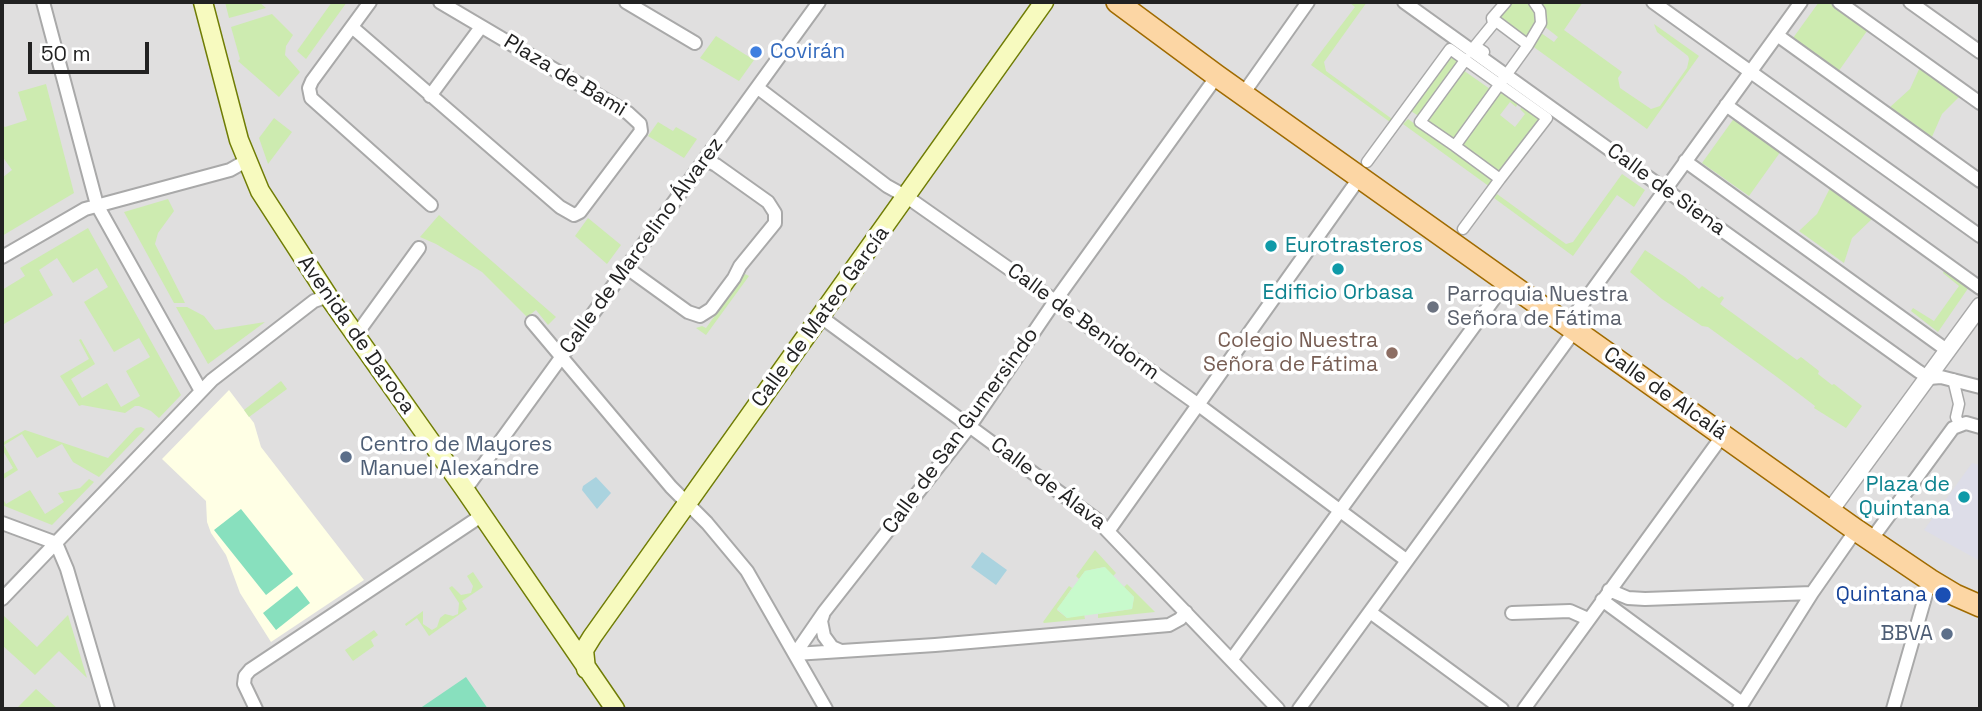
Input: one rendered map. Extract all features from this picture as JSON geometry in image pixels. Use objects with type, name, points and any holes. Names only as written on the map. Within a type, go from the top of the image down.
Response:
[{"type":"main road","name":"Avenida de Daroca","points":[[203,2],[246,161],[260,191],[328,296],[615,709]]},
{"type":"main road","name":"Calle de Mateo García","points":[[586,669],[584,650],[597,631],[1044,2]]},
{"type":"main road","name":"Calle de Alcalá","points":[[1116,2],[1243,94],[1364,170],[1507,281],[1864,535],[1930,580],[1980,606]]},
{"type":"main road","points":[[562,634],[580,639],[597,631]]},
{"type":"street","points":[[43,2],[97,205],[201,391]]},
{"type":"street","points":[[370,2],[312,80],[309,88],[314,102],[431,205]]},
{"type":"street","name":"Plaza de Bami","points":[[352,27],[560,207],[574,215],[586,208],[641,131],[640,124],[628,113],[440,2]]},
{"type":"street","points":[[626,2],[695,43]]},
{"type":"street","name":"Calle de Marcelino Álvarez","points":[[465,490],[819,2]]},
{"type":"street","points":[[1243,94],[1308,2]]},
{"type":"street","name":"Calle de Siena","points":[[1405,2],[1929,378]]},
{"type":"street","points":[[1492,18],[1506,2]]},
{"type":"street","points":[[1455,146],[1541,23],[1540,11],[1534,2]]},
{"type":"street","points":[[1653,2],[1980,236]]},
{"type":"street","points":[[1299,709],[1572,327],[1665,189],[1801,2]]},
{"type":"street","points":[[1839,2],[1980,103]]},
{"type":"street","points":[[1910,2],[1980,52]]},
{"type":"street","points":[[1463,229],[1547,118],[1475,46],[1493,24],[1492,18]]},
{"type":"street","points":[[1492,18],[1528,45]]},
{"type":"street","name":"Plaza de Bami","points":[[430,96],[481,27]]},
{"type":"street","points":[[1777,35],[1978,179]]},
{"type":"street","points":[[1109,530],[1200,406],[1450,49],[1465,59],[1505,76]]},
{"type":"street","points":[[1420,122],[1465,59]]},
{"type":"street","name":"Calle de San Gumersindo","points":[[795,654],[824,612],[970,426],[1055,300],[1217,76]]},
{"type":"street","name":"Calle de Benidorm","points":[[758,88],[887,186],[907,197],[1055,300],[1406,560]]},
{"type":"street","points":[[1726,105],[1980,288]]},
{"type":"street","points":[[1405,111],[1500,179]]},
{"type":"street","points":[[627,268],[688,312],[700,316],[710,309],[775,223],[775,212],[768,202],[706,160]]},
{"type":"street","points":[[2,257],[85,209],[230,170],[246,161]]},
{"type":"street","points":[[1685,162],[1948,351]]},
{"type":"street","points":[[356,335],[419,248]]},
{"type":"street","points":[[1232,659],[1507,281]]},
{"type":"street","points":[[2,599],[212,380],[314,302],[328,296]]},
{"type":"street","points":[[1830,511],[1980,306]]},
{"type":"street","name":"Calle de Álava","points":[[821,317],[1109,530],[1279,709]]},
{"type":"street","points":[[532,322],[747,571],[826,709]]},
{"type":"street","points":[[1929,378],[1953,379],[1980,387]]},
{"type":"street","points":[[1953,379],[1959,404],[1956,417],[1959,424]]},
{"type":"street","points":[[1606,595],[1741,706],[1812,593],[1953,428],[1959,424],[1980,427]]},
{"type":"street","points":[[1524,709],[1723,435]]},
{"type":"street","points":[[256,709],[245,691],[245,676],[250,670],[481,516]]},
{"type":"street","points":[[2,523],[56,543],[67,569],[108,709]]},
{"type":"street","points":[[1894,709],[1930,580]]},
{"type":"street","points":[[1606,595],[1645,598],[1812,593]]},
{"type":"street","points":[[1512,613],[1570,611],[1588,620]]},
{"type":"street","points":[[824,612],[821,621],[824,636],[832,647],[841,652]]},
{"type":"street","points":[[795,654],[1169,625],[1186,612]]},
{"type":"street","points":[[1370,612],[1502,709]]},
{"type":"shaded area","points":[[2,2],[1980,2],[1980,709],[2,709]]},
{"type":"shaded area","points":[[229,390],[254,423],[261,447],[364,580],[271,642],[240,593],[226,555],[211,533],[207,522],[206,501],[162,459]]},
{"type":"shaded area","name":"Plaza de Quintana","points":[[1972,463],[1980,465],[1980,561],[1924,530]]},
{"type":"green space","points":[[225,2],[259,2],[266,8],[229,18]]},
{"type":"green space","points":[[332,2],[347,2],[306,59],[297,51]]},
{"type":"green space","points":[[1349,2],[1367,2],[1324,62],[1326,71],[1392,119],[1390,122],[1311,65],[1355,7]]},
{"type":"green space","points":[[1513,2],[1529,2],[1535,9],[1537,21],[1525,40],[1497,20]]},
{"type":"green space","points":[[1539,2],[1583,2],[1564,30],[1622,72],[1618,78],[1620,88],[1651,109],[1660,106],[1687,68],[1689,59],[1657,32],[1654,24],[1699,56],[1647,129],[1531,45],[1541,33],[1554,42],[1558,37],[1544,26],[1546,16]]},
{"type":"green space","points":[[1819,2],[1828,2],[1867,31],[1838,72],[1793,38]]},
{"type":"green space","points":[[272,14],[293,35],[286,46],[285,55],[300,72],[279,97],[238,61],[240,59],[231,27]]},
{"type":"green space","points":[[716,36],[754,60],[739,81],[700,58]]},
{"type":"green space","points":[[1453,53],[1461,60],[1420,117],[1411,111]]},
{"type":"green space","points":[[1920,67],[1960,96],[1942,114],[1931,139],[1889,108],[1910,89]]},
{"type":"green space","points":[[1463,70],[1490,89],[1453,141],[1426,121]]},
{"type":"green space","points":[[46,84],[74,193],[2,236],[2,178],[12,170],[2,156],[2,125],[5,127],[27,120],[18,92]]},
{"type":"green space","points":[[1500,89],[1518,103],[1516,107],[1510,102],[1500,115],[1515,127],[1525,114],[1520,109],[1523,106],[1541,119],[1499,174],[1461,147],[1461,144]]},
{"type":"green space","points":[[1735,117],[1781,151],[1749,196],[1702,163]]},
{"type":"green space","points":[[274,118],[292,132],[268,164],[259,138]]},
{"type":"green space","points":[[1408,119],[1494,181],[1490,187],[1403,124]]},
{"type":"green space","points":[[658,122],[673,131],[676,127],[697,139],[684,158],[648,136]]},
{"type":"green space","points":[[1622,174],[1645,190],[1634,207],[1617,195],[1573,256],[1494,198],[1497,194],[1566,244],[1573,242]]},
{"type":"green space","points":[[1830,188],[1872,219],[1852,238],[1844,263],[1799,231],[1817,214]]},
{"type":"green space","points":[[168,199],[174,211],[158,233],[155,244],[185,303],[174,303],[124,212]]},
{"type":"green space","points":[[439,215],[556,317],[548,325],[536,310],[527,317],[482,272],[420,237]]},
{"type":"green space","points":[[588,218],[621,245],[607,264],[575,236]]},
{"type":"green space","points":[[88,228],[181,395],[159,418],[139,406],[125,413],[79,406],[60,376],[89,359],[79,340],[81,339],[95,364],[71,379],[82,398],[107,383],[121,407],[140,396],[126,371],[150,357],[139,338],[114,352],[84,302],[108,287],[97,268],[73,283],[57,258],[39,270],[53,295],[4,324],[2,321],[2,290],[25,276],[20,268]]},
{"type":"green space","points":[[1645,250],[1699,289],[1702,286],[1719,298],[1722,296],[1724,298],[1720,304],[1797,360],[1801,357],[1819,371],[1818,374],[1862,406],[1846,428],[1814,408],[1815,406],[1708,327],[1702,326],[1662,299],[1630,272]]},
{"type":"green space","points":[[1945,269],[1969,287],[1938,332],[1911,311],[1913,308],[1934,321],[1959,286],[1943,273]]},
{"type":"green space","points":[[745,274],[749,276],[706,335],[696,328],[706,328]]},
{"type":"green space","points":[[176,307],[187,307],[204,316],[215,330],[265,322],[208,364]]},
{"type":"green space","points":[[281,381],[287,389],[249,417],[244,410]]},
{"type":"green space","points":[[136,428],[145,429],[99,477],[73,462],[62,444],[37,458],[22,434],[4,445],[18,470],[2,480],[2,475],[13,468],[2,449],[2,443],[25,430],[108,458]]},
{"type":"green space","points":[[89,479],[94,482],[52,525],[2,505],[2,498],[6,504],[30,490],[45,514],[64,502],[58,493],[80,488]]},
{"type":"green space","points":[[241,509],[293,574],[266,595],[214,530]]},
{"type":"green space","points":[[1095,550],[1116,573],[1113,576],[1104,567],[1085,571],[1079,579],[1076,576]]},
{"type":"green space","points":[[1105,567],[1134,597],[1132,609],[1067,618],[1057,609],[1085,571]]},
{"type":"green space","points":[[473,572],[483,587],[462,601],[467,609],[429,636],[417,618],[406,626],[405,624],[423,611],[423,624],[432,630],[445,614],[458,614],[459,603],[449,588],[452,586],[461,595],[471,593],[473,586],[467,576]]},
{"type":"green space","points":[[1127,584],[1155,612],[1098,618],[1098,614],[1132,609],[1134,597],[1124,587]]},
{"type":"green space","points":[[297,586],[310,603],[276,630],[263,613]]},
{"type":"green space","points":[[1069,586],[1072,588],[1057,610],[1067,618],[1084,614],[1085,619],[1044,623],[1043,622]]},
{"type":"green space","points":[[68,615],[87,678],[59,651],[35,675],[2,645],[4,616],[37,647]]},
{"type":"green space","points":[[374,630],[378,635],[371,640],[374,646],[353,661],[345,650]]},
{"type":"green space","points":[[466,677],[488,709],[419,709]]},
{"type":"green space","points":[[36,689],[58,709],[16,709]]},
{"type":"water","points":[[596,477],[611,493],[597,509],[582,490],[583,486]]},
{"type":"water","points":[[982,552],[1007,570],[996,585],[971,567]]},
{"type":"place","name":"Covirán","points":[[756,52]]},
{"type":"place","name":"Eurotrasteros","points":[[1271,246]]},
{"type":"place","name":"Edificio Orbasa","points":[[1338,269]]},
{"type":"place","name":"Parroquia Nuestra Señora de Fátima","points":[[1433,307]]},
{"type":"place","name":"Colegio Nuestra Señora de Fátima","points":[[1392,353]]},
{"type":"place","name":"Centro de Mayores Manuel Alexandre","points":[[346,457]]},
{"type":"place","name":"Plaza de Quintana","points":[[1964,497]]},
{"type":"place","name":"Quintana","points":[[1943,595]]},
{"type":"place","name":"BBVA","points":[[1947,634]]}]
